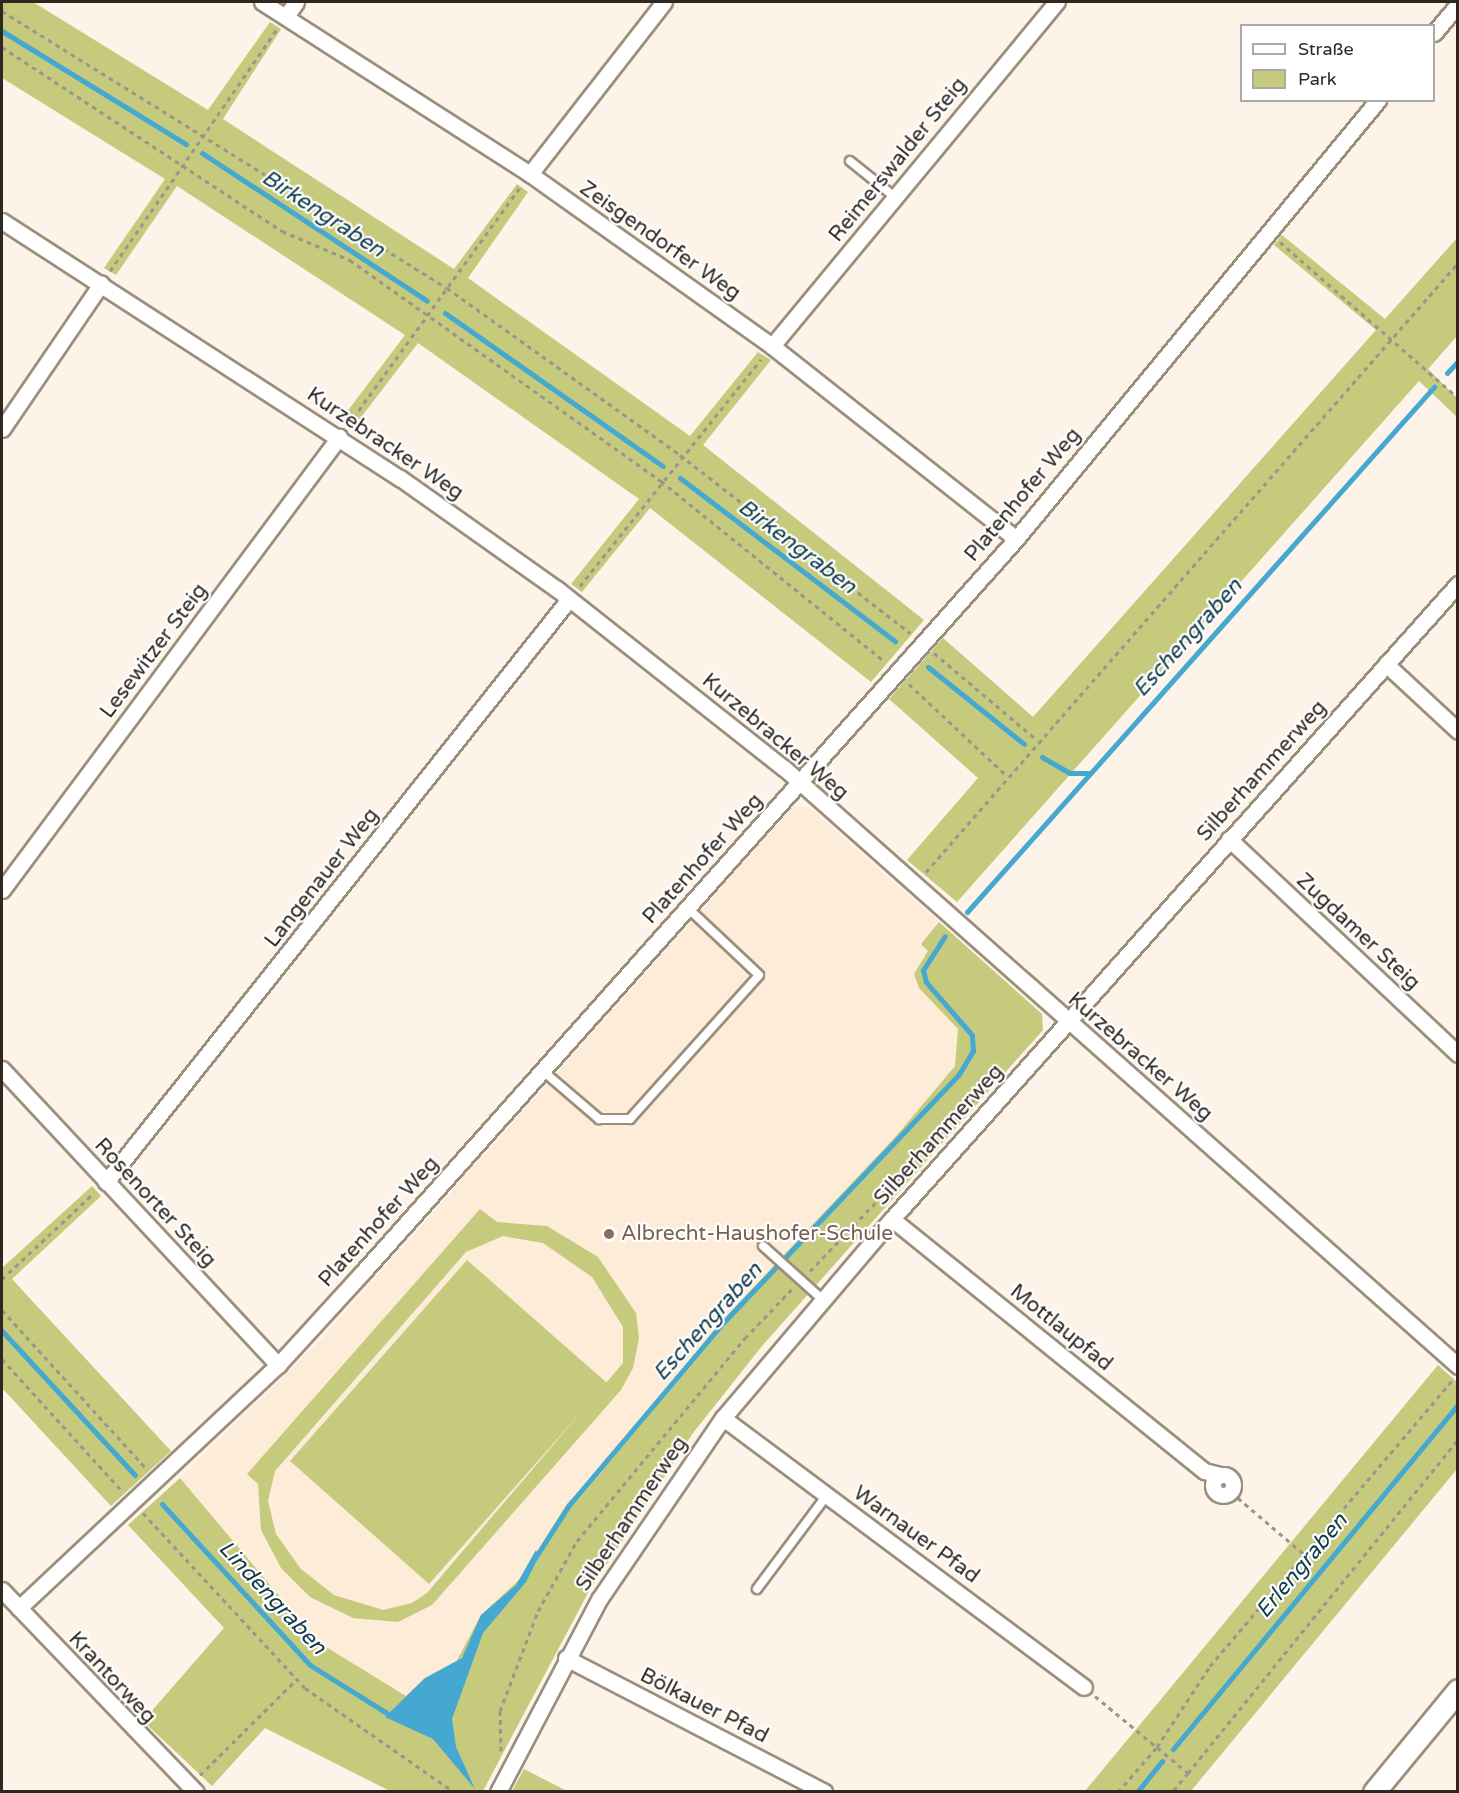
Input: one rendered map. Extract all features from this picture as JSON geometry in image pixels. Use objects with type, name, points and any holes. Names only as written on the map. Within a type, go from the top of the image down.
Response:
[{"type":"main road","points":[[1382,1789],[1458,1690]]},
{"type":"street","name":"Zeisgendorfer Weg","points":[[262,2],[530,174],[772,346],[1016,539]]},
{"type":"street","points":[[286,16],[296,2]]},
{"type":"street","points":[[530,174],[664,2]]},
{"type":"street","name":"Reimerswalder Steig","points":[[772,346],[1057,2]]},
{"type":"street","points":[[1435,32],[1458,3]]},
{"type":"street","name":"Platenhofer Weg","points":[[19,1608],[278,1365],[543,1071],[896,671],[1016,539],[1376,102]]},
{"type":"street","name":"Kurzebracker Weg","points":[[2,222],[339,437],[570,599],[800,782],[1458,1366]]},
{"type":"street","points":[[2,429],[101,284]]},
{"type":"street","name":"Lesewitzer Steig","points":[[2,890],[339,437]]},
{"type":"street","name":"Silberhammerweg","points":[[498,1791],[566,1658],[637,1538],[723,1418],[891,1219],[1458,584]]},
{"type":"street","name":"Langenauer Weg","points":[[106,1182],[570,599]]},
{"type":"street","points":[[1386,664],[1458,731]]},
{"type":"street","name":"Zugdamer Steig","points":[[1229,839],[1458,1054]]},
{"type":"street","name":"Rosenorter Steig","points":[[2,1069],[278,1365]]},
{"type":"street","name":"Mottlaupfad","points":[[891,1219],[1212,1476]]},
{"type":"street","name":"Warnauer Pfad","points":[[723,1418],[1084,1687]]},
{"type":"street","name":"Krantorweg","points":[[2,1590],[193,1789]]},
{"type":"street","name":"Bölkauer Pfad","points":[[566,1658],[824,1791]]},
{"type":"lane","points":[[850,161],[895,197]]},
{"type":"lane","points":[[543,1071],[599,1119],[630,1119],[759,975],[688,908]]},
{"type":"lane","points":[[766,1249],[824,1301]]},
{"type":"lane","points":[[757,1589],[827,1495]]},
{"type":"path","points":[[2,11],[447,288],[680,455],[921,643],[1037,740]]},
{"type":"path","points":[[101,284],[286,16]]},
{"type":"path","points":[[2,47],[181,167],[282,231],[350,260],[661,481],[896,671],[1007,776]]},
{"type":"path","points":[[339,437],[530,174]]},
{"type":"path","points":[[1269,233],[1392,336],[1458,398]]},
{"type":"path","points":[[915,885],[1037,740],[1458,263]]},
{"type":"path","points":[[570,599],[680,455],[772,346]]},
{"type":"path","points":[[512,1763],[497,1738],[500,1711],[538,1611],[577,1541],[798,1277],[978,1095]]},
{"type":"path","points":[[2,1279],[106,1182]]},
{"type":"path","points":[[2,1310],[157,1480]]},
{"type":"path","points":[[2,1359],[297,1679],[384,1747],[454,1791]]},
{"type":"path","points":[[1118,1791],[1156,1747],[1210,1666],[1458,1375]]},
{"type":"path","points":[[1172,1791],[1458,1439]]},
{"type":"path","points":[[1231,1492],[1305,1555]]},
{"type":"path","points":[[193,1789],[297,1679]]},
{"type":"path","points":[[1084,1687],[1188,1773]]},
{"type":"shaded area","name":"Albrecht-Haushofer-Schule","points":[[793,807],[808,807],[939,922],[921,944],[928,951],[919,963],[931,1001],[958,1029],[955,1066],[897,1135],[717,1326],[626,1441],[566,1505],[520,1579],[481,1615],[462,1658],[425,1678],[406,1696],[318,1642],[180,1478],[318,1343]]},
{"type":"green space","points":[[2,2],[33,2],[208,110],[270,22],[281,29],[223,119],[454,269],[517,184],[528,192],[468,278],[690,436],[758,352],[771,360],[703,445],[924,620],[871,682],[650,508],[582,592],[571,584],[639,499],[418,343],[352,429],[340,421],[405,335],[177,186],[116,275],[104,268],[165,179],[2,78]]},
{"type":"green space","points":[[1282,235],[1385,319],[1457,238],[1457,336],[1428,369],[1457,398],[1457,417],[1419,381],[957,902],[907,860],[978,778],[889,699],[943,638],[1033,717],[1376,330],[1274,245]]},
{"type":"green space","points":[[939,922],[1042,1014],[1043,1030],[762,1346],[693,1433],[588,1593],[483,1791],[390,1791],[265,1728],[212,1786],[143,1721],[224,1628],[128,1525],[180,1478],[318,1642],[406,1696],[425,1678],[454,1666],[481,1615],[520,1579],[566,1505],[626,1441],[717,1326],[897,1135],[955,1066],[958,1029],[919,988],[914,974],[928,951],[921,944]]},
{"type":"green space","points":[[92,1186],[101,1196],[12,1279],[171,1451],[111,1506],[2,1388],[2,1268]]},
{"type":"green space","points":[[480,1209],[497,1222],[547,1226],[598,1257],[636,1313],[639,1338],[633,1368],[621,1390],[432,1605],[398,1622],[353,1618],[310,1597],[281,1568],[261,1530],[258,1484],[247,1474]],"holes":[[[503,1236],[543,1243],[592,1277],[623,1327],[623,1363],[427,1593],[412,1603],[383,1610],[334,1595],[301,1569],[276,1534],[268,1501],[275,1471],[466,1252]]]},
{"type":"green space","points":[[467,1260],[607,1383],[429,1584],[290,1461]]},
{"type":"green space","points":[[1438,1365],[1457,1382],[1457,1469],[1191,1791],[1085,1791]]},
{"type":"green space","points":[[524,1769],[567,1791],[512,1791]]},
{"type":"water","points":[[536,1550],[539,1556],[526,1582],[483,1633],[452,1719],[456,1747],[475,1789],[433,1739],[385,1717],[425,1678],[462,1658],[481,1615],[516,1585]]},
{"type":"waterway","name":"Birkengraben","points":[[2,31],[186,144]]},
{"type":"waterway","name":"Birkengraben","points":[[202,153],[427,301]]},
{"type":"waterway","name":"Birkengraben","points":[[445,313],[663,466]]},
{"type":"waterway","name":"Eschengraben","points":[[1447,373],[1458,361]]},
{"type":"waterway","name":"Eschengraben","points":[[967,912],[1434,387]]},
{"type":"waterway","name":"Birkengraben","points":[[680,478],[895,641]]},
{"type":"waterway","name":"Birkengraben","points":[[928,667],[1024,744]]},
{"type":"waterway","name":"Birkengraben","points":[[1042,757],[1070,773],[1088,773]]},
{"type":"waterway","name":"Eschengraben","points":[[535,1558],[569,1505],[721,1325],[959,1074],[973,1051],[972,1035],[926,982],[923,970],[945,936]]},
{"type":"waterway","points":[[2,1331],[135,1475]]},
{"type":"waterway","name":"Erlengraben","points":[[1173,1749],[1458,1405]]},
{"type":"waterway","name":"Lindengraben","points":[[162,1504],[310,1665],[390,1715]]},
{"type":"waterway","name":"Erlengraben","points":[[1137,1792],[1162,1761]]},
{"type":"place","name":"Albrecht-Haushofer-Schule","points":[[609,1234]]}]
